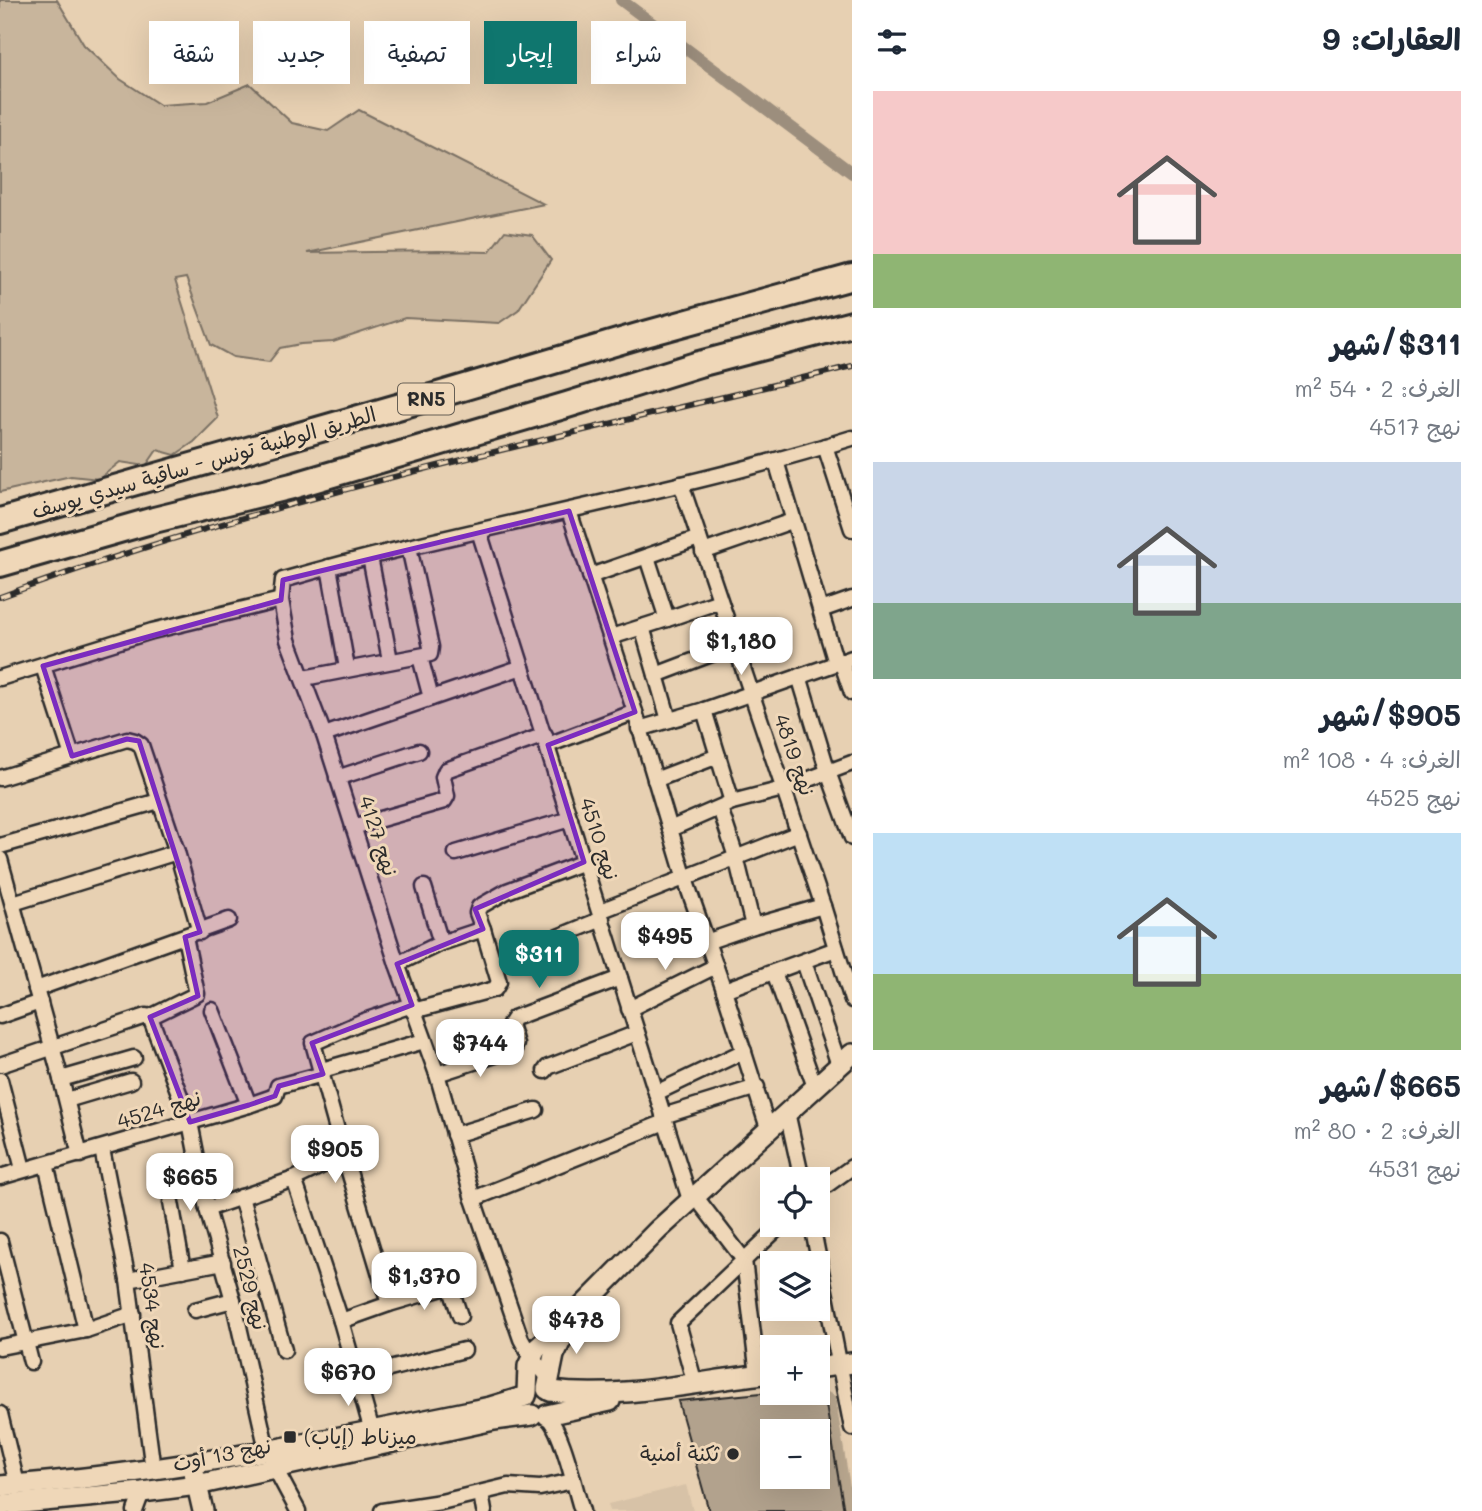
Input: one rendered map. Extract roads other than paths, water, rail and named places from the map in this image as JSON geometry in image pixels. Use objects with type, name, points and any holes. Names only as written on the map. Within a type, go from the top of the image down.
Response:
[{"type":"highway","name":"الطريق الوطنية تونس - ساقية سيدي يوسف","points":[[0,521],[638,336],[852,277]]},
{"type":"highway","name":"الطريق الوطنية تونس - ساقية سيدي يوسف","points":[[0,564],[154,520],[292,486],[699,364],[852,324]]},
{"type":"main road","points":[[573,1316],[554,1355],[548,1386],[555,1404],[542,1415],[525,1406],[531,1357],[542,1343],[573,1316],[692,1198],[846,1059]]},
{"type":"main road","points":[[527,1394],[536,1387],[548,1386],[578,1395],[655,1390],[760,1375]]},
{"type":"main road","name":"نهج 13 أوت","points":[[8,1485],[191,1464],[272,1460],[494,1420],[542,1415],[655,1390]]},
{"type":"main road","name":"نهج 13 أوت","points":[[0,1505],[138,1502],[372,1431],[490,1407],[527,1394]]},
{"type":"main road","points":[[191,1464],[203,1511]]},
{"type":"street","points":[[0,678],[152,631],[281,600],[283,580],[329,567],[776,461],[852,438]]},
{"type":"street","points":[[825,446],[852,529]]},
{"type":"street","points":[[776,461],[821,610],[843,660],[852,693]]},
{"type":"street","name":"نهج 4819","points":[[681,484],[799,833],[852,1000]]},
{"type":"street","points":[[569,511],[635,712],[685,879],[757,1087],[768,1128]]},
{"type":"street","points":[[590,576],[647,557],[792,521]]},
{"type":"street","name":"نهج 4510","points":[[479,531],[664,1119],[692,1198],[744,1260]]},
{"type":"street","points":[[304,678],[430,654],[431,647],[408,547]]},
{"type":"street","points":[[370,557],[390,660]]},
{"type":"street","points":[[647,557],[667,619]]},
{"type":"street","points":[[329,567],[347,668]]},
{"type":"street","points":[[821,610],[852,598]]},
{"type":"street","name":"نهج 4127","points":[[281,600],[288,640],[324,735],[397,964],[437,1074],[473,1199],[517,1327],[548,1386]]},
{"type":"street","points":[[611,637],[720,601]]},
{"type":"street","points":[[642,627],[669,720]]},
{"type":"street","points":[[656,675],[735,645]]},
{"type":"street","points":[[420,657],[431,698]]},
{"type":"street","points":[[639,729],[704,710],[843,660]]},
{"type":"street","points":[[43,666],[72,756]]},
{"type":"street","points":[[324,735],[522,667]]},
{"type":"street","points":[[799,676],[828,772],[852,838]]},
{"type":"street","points":[[704,710],[718,756],[736,857],[752,926]]},
{"type":"street","points":[[352,827],[444,801],[447,796],[443,777],[446,770],[635,712]]},
{"type":"street","points":[[0,778],[127,739],[135,741],[141,746],[177,852],[200,932]]},
{"type":"street","points":[[337,778],[419,751]]},
{"type":"street","points":[[655,780],[718,756]]},
{"type":"street","points":[[670,829],[726,805],[783,789],[852,763]]},
{"type":"street","points":[[0,846],[159,801]]},
{"type":"street","points":[[456,853],[570,819]]},
{"type":"street","points":[[494,963],[736,857],[799,833]]},
{"type":"street","points":[[13,903],[177,852]]},
{"type":"street","points":[[0,859],[80,1155]]},
{"type":"street","points":[[389,1304],[313,1043],[361,1023],[495,989],[499,982],[477,913],[479,906],[508,891],[584,862]]},
{"type":"street","points":[[424,887],[441,943]]},
{"type":"street","points":[[706,942],[823,906]]},
{"type":"street","points":[[0,1017],[38,996],[229,920]]},
{"type":"street","points":[[397,964],[441,943],[483,929]]},
{"type":"street","points":[[0,1065],[146,1016],[150,1017],[197,994],[185,937]]},
{"type":"street","points":[[724,990],[836,949]]},
{"type":"street","points":[[804,962],[846,1059]]},
{"type":"street","points":[[629,1009],[716,966]]},
{"type":"street","points":[[774,972],[815,1087]]},
{"type":"street","points":[[437,1074],[512,1050],[516,1044],[510,1024],[514,1018],[620,978]]},
{"type":"street","points":[[212,1010],[249,1105]]},
{"type":"street","name":"نهج 2529","points":[[150,1017],[190,1122],[207,1209],[233,1300],[261,1425],[272,1460],[298,1511]]},
{"type":"street","points":[[545,1071],[548,1067],[637,1033]]},
{"type":"street","points":[[322,1072],[424,1041]]},
{"type":"street","points":[[656,1093],[744,1051]]},
{"type":"street","points":[[61,1079],[134,1058]]},
{"type":"street","name":"نهج 4524","points":[[0,1177],[249,1105],[275,1096],[278,1086],[322,1072]]},
{"type":"street","points":[[0,1081],[23,1169]]},
{"type":"street","points":[[66,1100],[131,1081]]},
{"type":"street","points":[[473,1199],[664,1119],[757,1087]]},
{"type":"street","points":[[454,1135],[536,1110]]},
{"type":"street","points":[[787,1112],[799,1167]]},
{"type":"street","name":"نهج 4534","points":[[102,1149],[128,1280],[153,1470]]},
{"type":"street","points":[[207,1209],[294,1179],[344,1155]]},
{"type":"street","points":[[46,1164],[86,1330]]},
{"type":"street","points":[[830,1183],[852,1167]]},
{"type":"street","points":[[294,1179],[341,1321],[372,1431]]},
{"type":"street","points":[[241,1197],[284,1350]]},
{"type":"street","points":[[171,1202],[183,1270]]},
{"type":"street","points":[[695,1384],[678,1323],[768,1237]]},
{"type":"street","points":[[815,1237],[846,1364],[852,1428]]},
{"type":"street","points":[[0,1241],[32,1362]]},
{"type":"street","points":[[744,1260],[760,1347]]},
{"type":"street","points":[[128,1280],[223,1262]]},
{"type":"street","points":[[444,1268],[460,1316]]},
{"type":"street","points":[[341,1321],[450,1286]]},
{"type":"street","points":[[195,1310],[233,1300]]},
{"type":"street","points":[[0,1347],[86,1330],[133,1314]]},
{"type":"street","points":[[358,1377],[464,1350]]},
{"type":"street","points":[[0,1414],[8,1485]]},
{"type":"street","points":[[542,1415],[552,1420],[561,1440],[582,1511]]},
{"type":"street","points":[[383,1511],[441,1502],[508,1486],[540,1488],[573,1481]]},
{"type":"street","points":[[481,1493],[484,1511]]},
{"type":"waterway","points":[[621,0],[852,173]]},
{"type":"railway","points":[[0,597],[209,528],[316,498],[530,443],[852,366]]},
{"type":"place","name":"ميزناط (إياب)","points":[[290,1437]]},
{"type":"place","name":"ثكنة أمنية","points":[[733,1454]]}]
